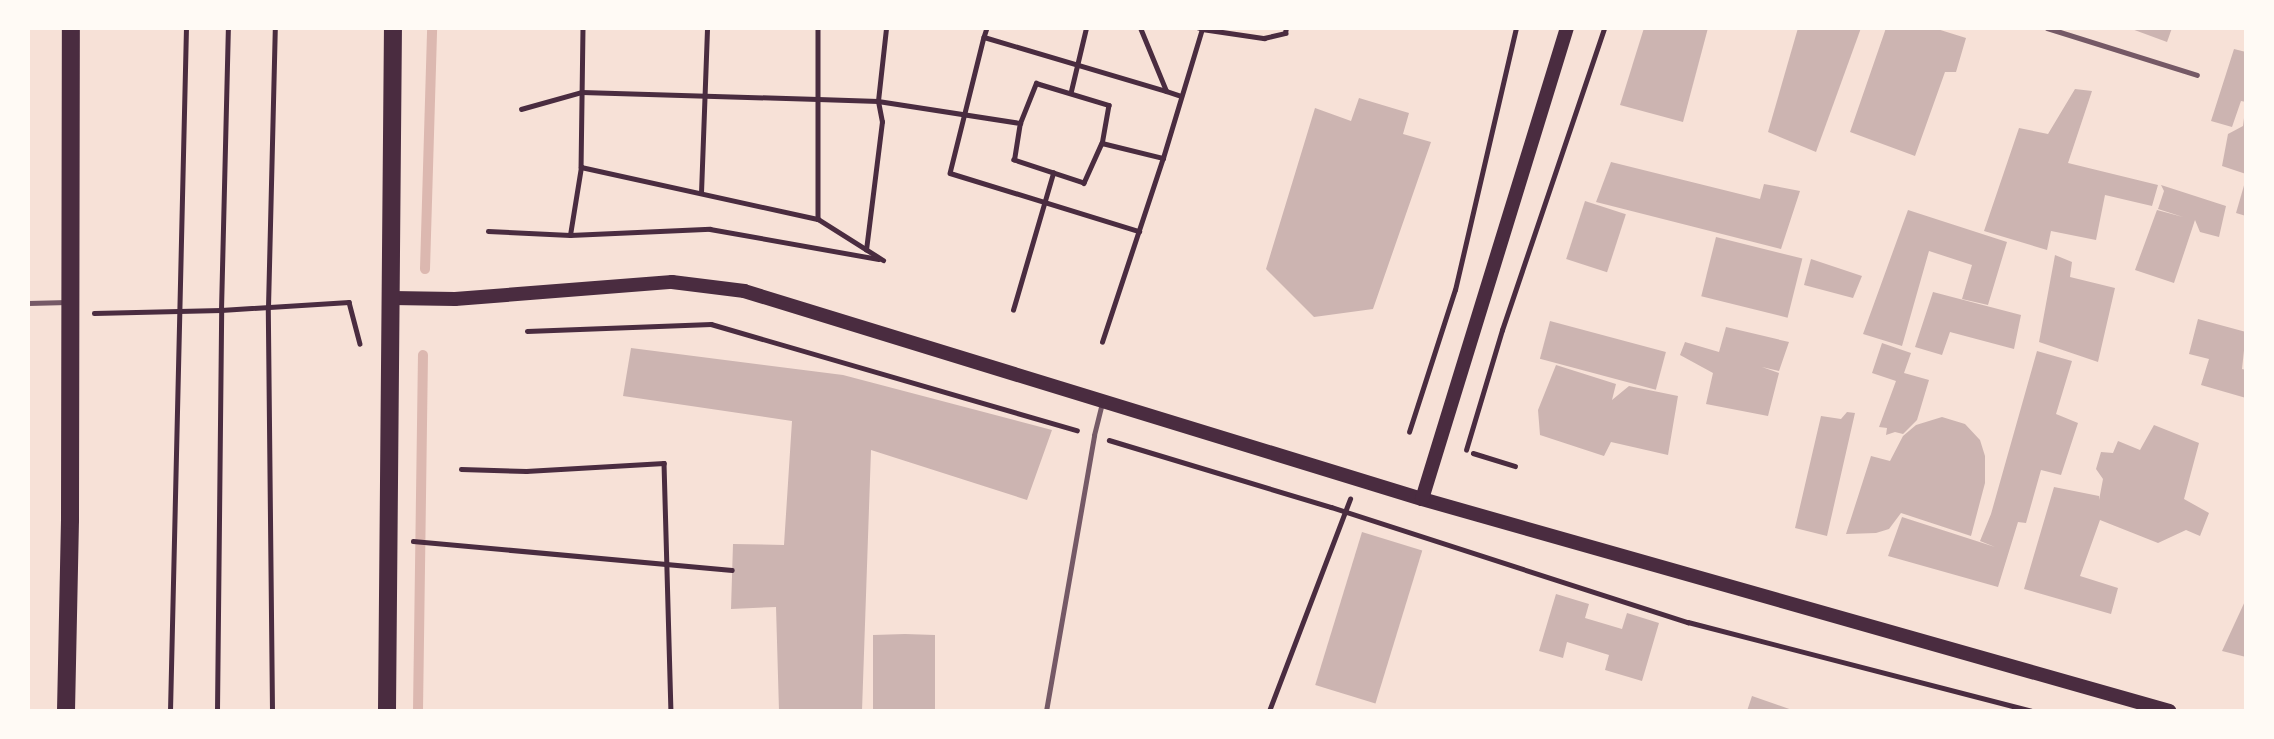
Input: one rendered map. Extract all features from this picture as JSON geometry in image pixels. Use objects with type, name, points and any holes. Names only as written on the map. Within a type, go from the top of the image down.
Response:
[{"type":"main road","points":[[66,711],[70,520],[68,302],[71,28]]},
{"type":"main road","points":[[387,711],[393,28]]},
{"type":"main road","points":[[1422,499],[1567,28]]},
{"type":"main road","points":[[392,299],[455,299],[673,282],[744,291],[1357,480],[2169,711]]},
{"type":"lane","points":[[2047,28],[2197,75]]},
{"type":"lane","points":[[28,303],[68,302]]},
{"type":"lane","points":[[1046,711],[1094,435],[1103,401]]},
{"type":"path","points":[[170,711],[186,28]]},
{"type":"path","points":[[217,711],[221,310],[228,28]]},
{"type":"path","points":[[272,711],[268,307],[275,28]]},
{"type":"path","points":[[570,235],[581,167],[583,28]]},
{"type":"path","points":[[701,193],[707,28]]},
{"type":"path","points":[[818,28],[818,219]]},
{"type":"path","points":[[866,250],[882,122],[878,102],[887,28]]},
{"type":"path","points":[[987,28],[963,112],[950,173],[1139,231]]},
{"type":"path","points":[[1071,91],[1086,28]]},
{"type":"path","points":[[1140,28],[1166,91]]},
{"type":"path","points":[[1102,342],[1163,158],[1200,29],[1264,38],[1285,33],[1286,28]]},
{"type":"path","points":[[1409,432],[1455,290],[1516,28]]},
{"type":"path","points":[[1466,450],[1502,330],[1604,28]]},
{"type":"path","points":[[984,37],[1181,96]]},
{"type":"path","points":[[1036,83],[1071,91],[1109,105],[1102,143],[1084,183],[1014,160],[1020,123],[1036,83]]},
{"type":"path","points":[[522,109],[582,92],[878,102],[963,112],[1020,123]]},
{"type":"path","points":[[1102,143],[1163,158]]},
{"type":"path","points":[[488,231],[570,235],[710,229],[883,260],[818,219],[581,167]]},
{"type":"path","points":[[1013,310],[1042,203],[1053,173]]},
{"type":"path","points":[[94,313],[221,310],[349,302],[360,344]]},
{"type":"path","points":[[527,331],[710,324],[1345,511],[1688,622],[2031,711]]},
{"type":"path","points":[[1473,453],[1515,466]]},
{"type":"path","points":[[461,469],[526,471],[664,463],[671,711]]},
{"type":"path","points":[[1269,711],[1357,480]]},
{"type":"path","points":[[406,540],[732,570]]},
{"type":"building","points":[[1644,28],[1708,28],[1683,122],[1620,105]]},
{"type":"building","points":[[1798,28],[1861,28],[1816,152],[1768,132]]},
{"type":"building","points":[[1886,28],[1934,28],[1966,38],[1956,72],[1945,72],[1915,156],[1850,132]]},
{"type":"building","points":[[2129,28],[2172,28],[2167,42]]},
{"type":"building","points":[[2234,49],[2246,52],[2246,102],[2241,101],[2232,127],[2211,121]]},
{"type":"building","points":[[2075,89],[2092,91],[2068,163],[2158,185],[2152,206],[2105,195],[2096,240],[2051,231],[2047,250],[1984,231],[2019,128],[2048,134]]},
{"type":"building","points":[[1359,98],[1409,113],[1403,134],[1431,142],[1373,309],[1314,317],[1266,269],[1315,108],[1351,121]]},
{"type":"building","points":[[2244,118],[2246,174],[2222,166],[2228,134],[2243,126]]},
{"type":"building","points":[[1611,162],[1760,199],[1764,184],[1800,191],[1781,249],[1596,202]]},
{"type":"building","points":[[2246,182],[2246,216],[2236,213]]},
{"type":"building","points":[[2161,185],[2226,206],[2219,237],[2200,232],[2195,220],[2174,283],[2135,270],[2157,210],[2183,217],[2158,209],[2164,191]]},
{"type":"building","points":[[1585,201],[1626,214],[1607,272],[1566,259]]},
{"type":"building","points":[[1908,210],[2007,242],[1988,305],[1962,299],[1972,265],[1929,251],[1902,346],[1863,334]]},
{"type":"building","points":[[1716,237],[1802,259],[1788,318],[1701,296]]},
{"type":"building","points":[[2055,255],[2072,262],[2070,277],[2115,288],[2098,362],[2039,342]]},
{"type":"building","points":[[1811,259],[1862,276],[1853,298],[1804,285]]},
{"type":"building","points":[[1933,292],[2021,315],[2014,349],[1950,332],[1942,355],[1915,347]]},
{"type":"building","points":[[2198,319],[2246,332],[2242,369],[2246,370],[2246,398],[2201,385],[2209,359],[2189,354]]},
{"type":"building","points":[[1550,321],[1666,352],[1656,390],[1540,359]]},
{"type":"building","points":[[1726,327],[1789,342],[1779,371],[1762,367],[1779,373],[1768,416],[1706,404],[1713,373],[1680,355],[1685,342],[1719,352]]},
{"type":"building","points":[[1882,343],[1911,353],[1904,373],[1929,380],[1917,420],[1903,434],[1895,432],[1886,435],[1887,428],[1879,427],[1896,381],[1872,373]]},
{"type":"building","points":[[631,348],[843,375],[1052,430],[1027,500],[871,450],[862,711],[779,711],[776,607],[731,609],[733,544],[784,545],[792,421],[623,396]]},
{"type":"building","points":[[2037,351],[2072,361],[2056,414],[2078,423],[2061,475],[2041,470],[2026,523],[2018,522],[1998,587],[1888,556],[1902,517],[1995,547],[1980,541],[1991,514]]},
{"type":"building","points":[[1556,365],[1616,384],[1612,400],[1629,386],[1678,396],[1668,455],[1611,442],[1604,456],[1540,435],[1538,410]]},
{"type":"building","points":[[1847,412],[1855,413],[1827,536],[1795,528],[1821,416],[1841,419]]},
{"type":"building","points":[[1942,417],[1965,424],[1980,440],[1985,456],[1985,483],[1971,536],[1901,513],[1889,529],[1876,533],[1846,534],[1871,456],[1890,461],[1903,436],[1916,425]]},
{"type":"building","points":[[2154,425],[2199,443],[2184,499],[2209,513],[2200,536],[2186,530],[2158,543],[2100,520],[2080,576],[2118,588],[2111,614],[2024,589],[2054,487],[2099,496],[2099,500],[2103,479],[2096,469],[2101,452],[2113,453],[2118,441],[2140,450]]},
{"type":"building","points":[[1362,532],[1422,550],[1375,703],[1315,685]]},
{"type":"building","points":[[1556,594],[1589,604],[1585,618],[1622,629],[1627,613],[1659,623],[1642,681],[1605,670],[1609,655],[1567,642],[1563,658],[1539,651]]},
{"type":"building","points":[[2246,599],[2246,657],[2222,651]]},
{"type":"building","points":[[873,635],[935,635],[935,711],[873,711]]},
{"type":"building","points":[[1752,696],[1795,711],[1747,711]]},
{"type":"waterway","points":[[425,269],[432,28]]},
{"type":"waterway","points":[[418,711],[423,355]]}]
